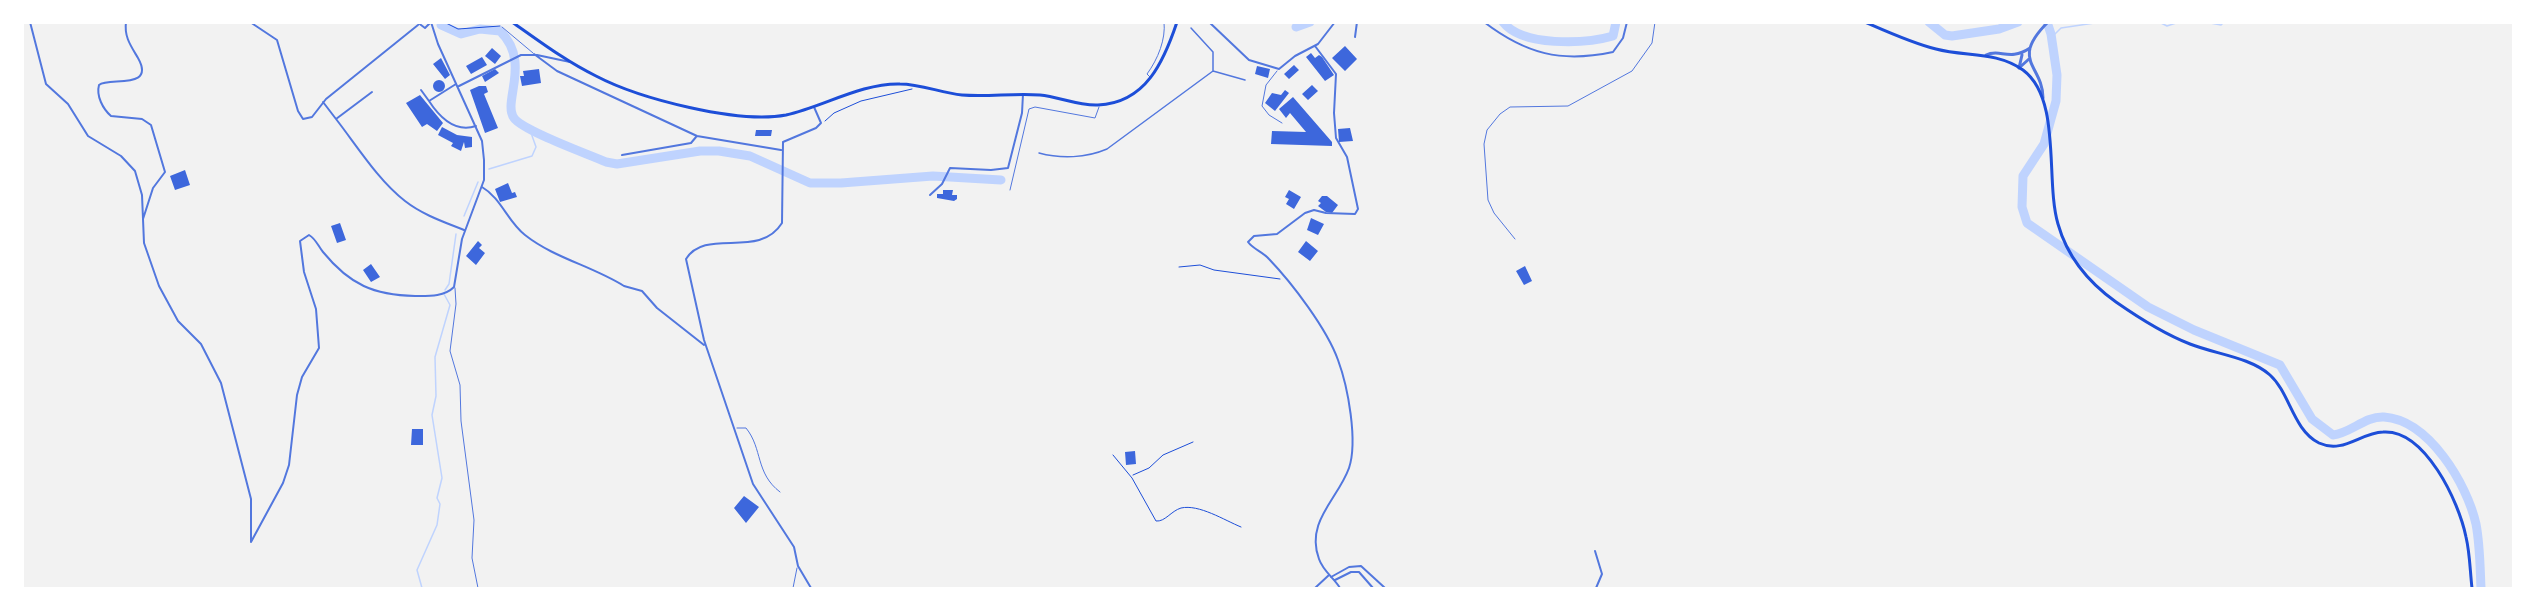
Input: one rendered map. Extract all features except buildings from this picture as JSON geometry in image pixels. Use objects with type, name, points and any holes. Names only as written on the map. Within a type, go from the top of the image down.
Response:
[{"type":"main road","points":[[512,22],[574,63],[613,84],[726,115],[767,118],[814,107],[887,84],[915,85],[964,95],[1023,94],[1100,105],[1134,93],[1151,79],[1163,61],[1177,22]]},
{"type":"main road","points":[[1865,22],[1933,49],[2001,58],[2019,68],[2034,81],[2043,100],[2047,116],[2052,197],[2062,238],[2074,260],[2104,292],[2158,329],[2191,344],[2267,372],[2280,388],[2304,429],[2318,442],[2338,446],[2385,432],[2398,434],[2410,440],[2433,465],[2454,501],[2466,536],[2472,588]]},
{"type":"street","points":[[30,22],[46,84],[68,104],[88,136],[121,156],[135,171],[141,189],[145,247],[165,299],[178,321],[201,344],[221,383],[249,487],[253,509],[249,534],[251,542],[283,483],[289,465],[297,395],[302,377],[319,348],[316,309],[301,259],[300,242],[309,235],[314,238],[324,253],[367,290],[397,296],[430,296],[454,287],[465,230],[482,187],[484,160],[482,141],[431,22],[425,28],[418,24],[323,102],[312,117],[303,119],[300,117],[278,43],[273,36],[250,22]]},
{"type":"street","points":[[126,22],[127,40],[142,69],[133,81],[104,81],[99,86],[98,93],[105,110],[111,116],[142,118],[153,129],[165,170],[153,188],[143,219]]},
{"type":"street","points":[[1209,22],[1249,60],[1279,69],[1295,56],[1315,46],[1335,22]]},
{"type":"street","points":[[1355,37],[1357,22]]},
{"type":"street","points":[[1484,22],[1520,46],[1536,52],[1584,58],[1612,52],[1623,38],[1627,22]]},
{"type":"street","points":[[1986,55],[1992,53],[2013,57],[2023,53],[2030,48],[2048,22]]},
{"type":"street","points":[[1191,28],[1213,51],[1213,71]]},
{"type":"street","points":[[1315,46],[1336,74],[1334,113],[1336,138],[1347,157],[1358,209],[1355,214],[1348,215],[1314,210],[1305,213],[1277,234],[1251,237],[1248,242],[1269,259],[1300,295],[1338,358],[1348,402],[1352,450],[1349,467],[1323,512],[1316,532],[1316,549],[1319,561],[1340,588]]},
{"type":"street","points":[[2030,48],[2032,69],[2042,85],[2043,100]]},
{"type":"street","points":[[2019,68],[2023,53]]},
{"type":"street","points":[[534,54],[557,71],[697,136],[781,150]]},
{"type":"street","points":[[429,101],[518,55],[534,54],[574,63]]},
{"type":"street","points":[[2019,68],[2030,58]]},
{"type":"street","points":[[1213,71],[1245,80]]},
{"type":"street","points":[[1039,153],[1068,156],[1089,155],[1107,149],[1213,71]]},
{"type":"street","points":[[421,90],[453,125],[466,129],[476,126]]},
{"type":"street","points":[[336,118],[372,92]]},
{"type":"street","points":[[930,195],[945,179],[950,168],[985,170],[1008,168],[1023,94]]},
{"type":"street","points":[[323,102],[383,179],[405,201],[423,213],[465,230]]},
{"type":"street","points":[[811,588],[798,566],[794,547],[753,484],[706,347],[686,259],[692,250],[703,246],[766,239],[777,231],[782,224],[781,150],[783,142],[816,128],[821,123],[814,107]]},
{"type":"street","points":[[622,155],[691,143],[697,136]]},
{"type":"street","points":[[482,187],[497,200],[514,225],[539,246],[624,286],[642,291],[657,308],[706,347]]},
{"type":"street","points":[[1595,551],[1602,574],[1596,588]]},
{"type":"street","points":[[1315,588],[1349,567],[1361,566],[1385,588]]},
{"type":"street","points":[[1331,577],[1359,572],[1373,588]]},
{"type":"lane","points":[[1151,79],[1147,74],[1155,64],[1161,47],[1166,28],[1164,22]]},
{"type":"lane","points":[[1515,239],[1490,206],[1484,161],[1487,130],[1500,114],[1510,107],[1568,106],[1625,76],[1636,68],[1648,50],[1655,22]]},
{"type":"lane","points":[[502,27],[534,54]]},
{"type":"lane","points":[[1279,69],[1266,85],[1262,106],[1269,115],[1282,123]]},
{"type":"lane","points":[[1010,190],[1029,109],[1035,107],[1095,118],[1100,105]]},
{"type":"lane","points":[[454,287],[456,304],[450,351],[460,385],[461,421],[474,520],[472,558],[478,588]]},
{"type":"lane","points":[[735,428],[746,428],[751,434],[763,473],[770,485],[780,492]]},
{"type":"lane","points":[[793,588],[798,566]]},
{"type":"path","points":[[444,22],[458,29],[502,27]]},
{"type":"path","points":[[821,123],[834,113],[861,101],[912,89],[915,85]]},
{"type":"path","points":[[1179,267],[1200,265],[1214,270],[1251,273],[1271,280],[1285,279]]},
{"type":"path","points":[[1131,476],[1149,468],[1163,455],[1192,442]]},
{"type":"path","points":[[1113,455],[1131,476],[1155,521],[1160,521],[1177,510],[1188,508],[1241,527]]},
{"type":"waterway","points":[[1296,27],[1310,22]]},
{"type":"waterway","points":[[1503,22],[1524,36],[1539,40],[1571,42],[1613,36],[1616,22]]},
{"type":"waterway","points":[[1929,22],[1945,35],[1952,36],[1999,29],[2018,22]]},
{"type":"waterway","points":[[2047,22],[2057,75],[2056,101],[2044,144],[2023,176],[2022,207],[2027,223],[2148,307],[2194,330],[2280,365],[2312,419],[2333,435],[2377,417],[2401,421],[2416,429],[2431,442],[2455,473],[2471,508],[2476,524],[2481,588]]},
{"type":"waterway","points":[[2051,34],[2054,35],[2061,28],[2101,22]]},
{"type":"waterway","points":[[2159,22],[2167,26],[2179,22]]},
{"type":"waterway","points":[[2205,22],[2221,25],[2224,22]]},
{"type":"waterway","points":[[441,25],[461,34],[480,29],[500,31],[514,55],[515,68],[511,102],[514,118],[542,136],[606,162],[617,164],[700,151],[719,151],[750,156],[810,183],[933,176],[1001,180]]},
{"type":"waterway","points":[[489,169],[532,156],[536,147],[530,130]]},
{"type":"waterway","points":[[464,216],[478,182]]},
{"type":"waterway","points":[[445,290],[449,284],[456,234]]},
{"type":"waterway","points":[[422,588],[417,570],[437,525],[440,504],[437,498],[442,478],[432,415],[436,396],[435,357],[450,305],[444,294]]}]
